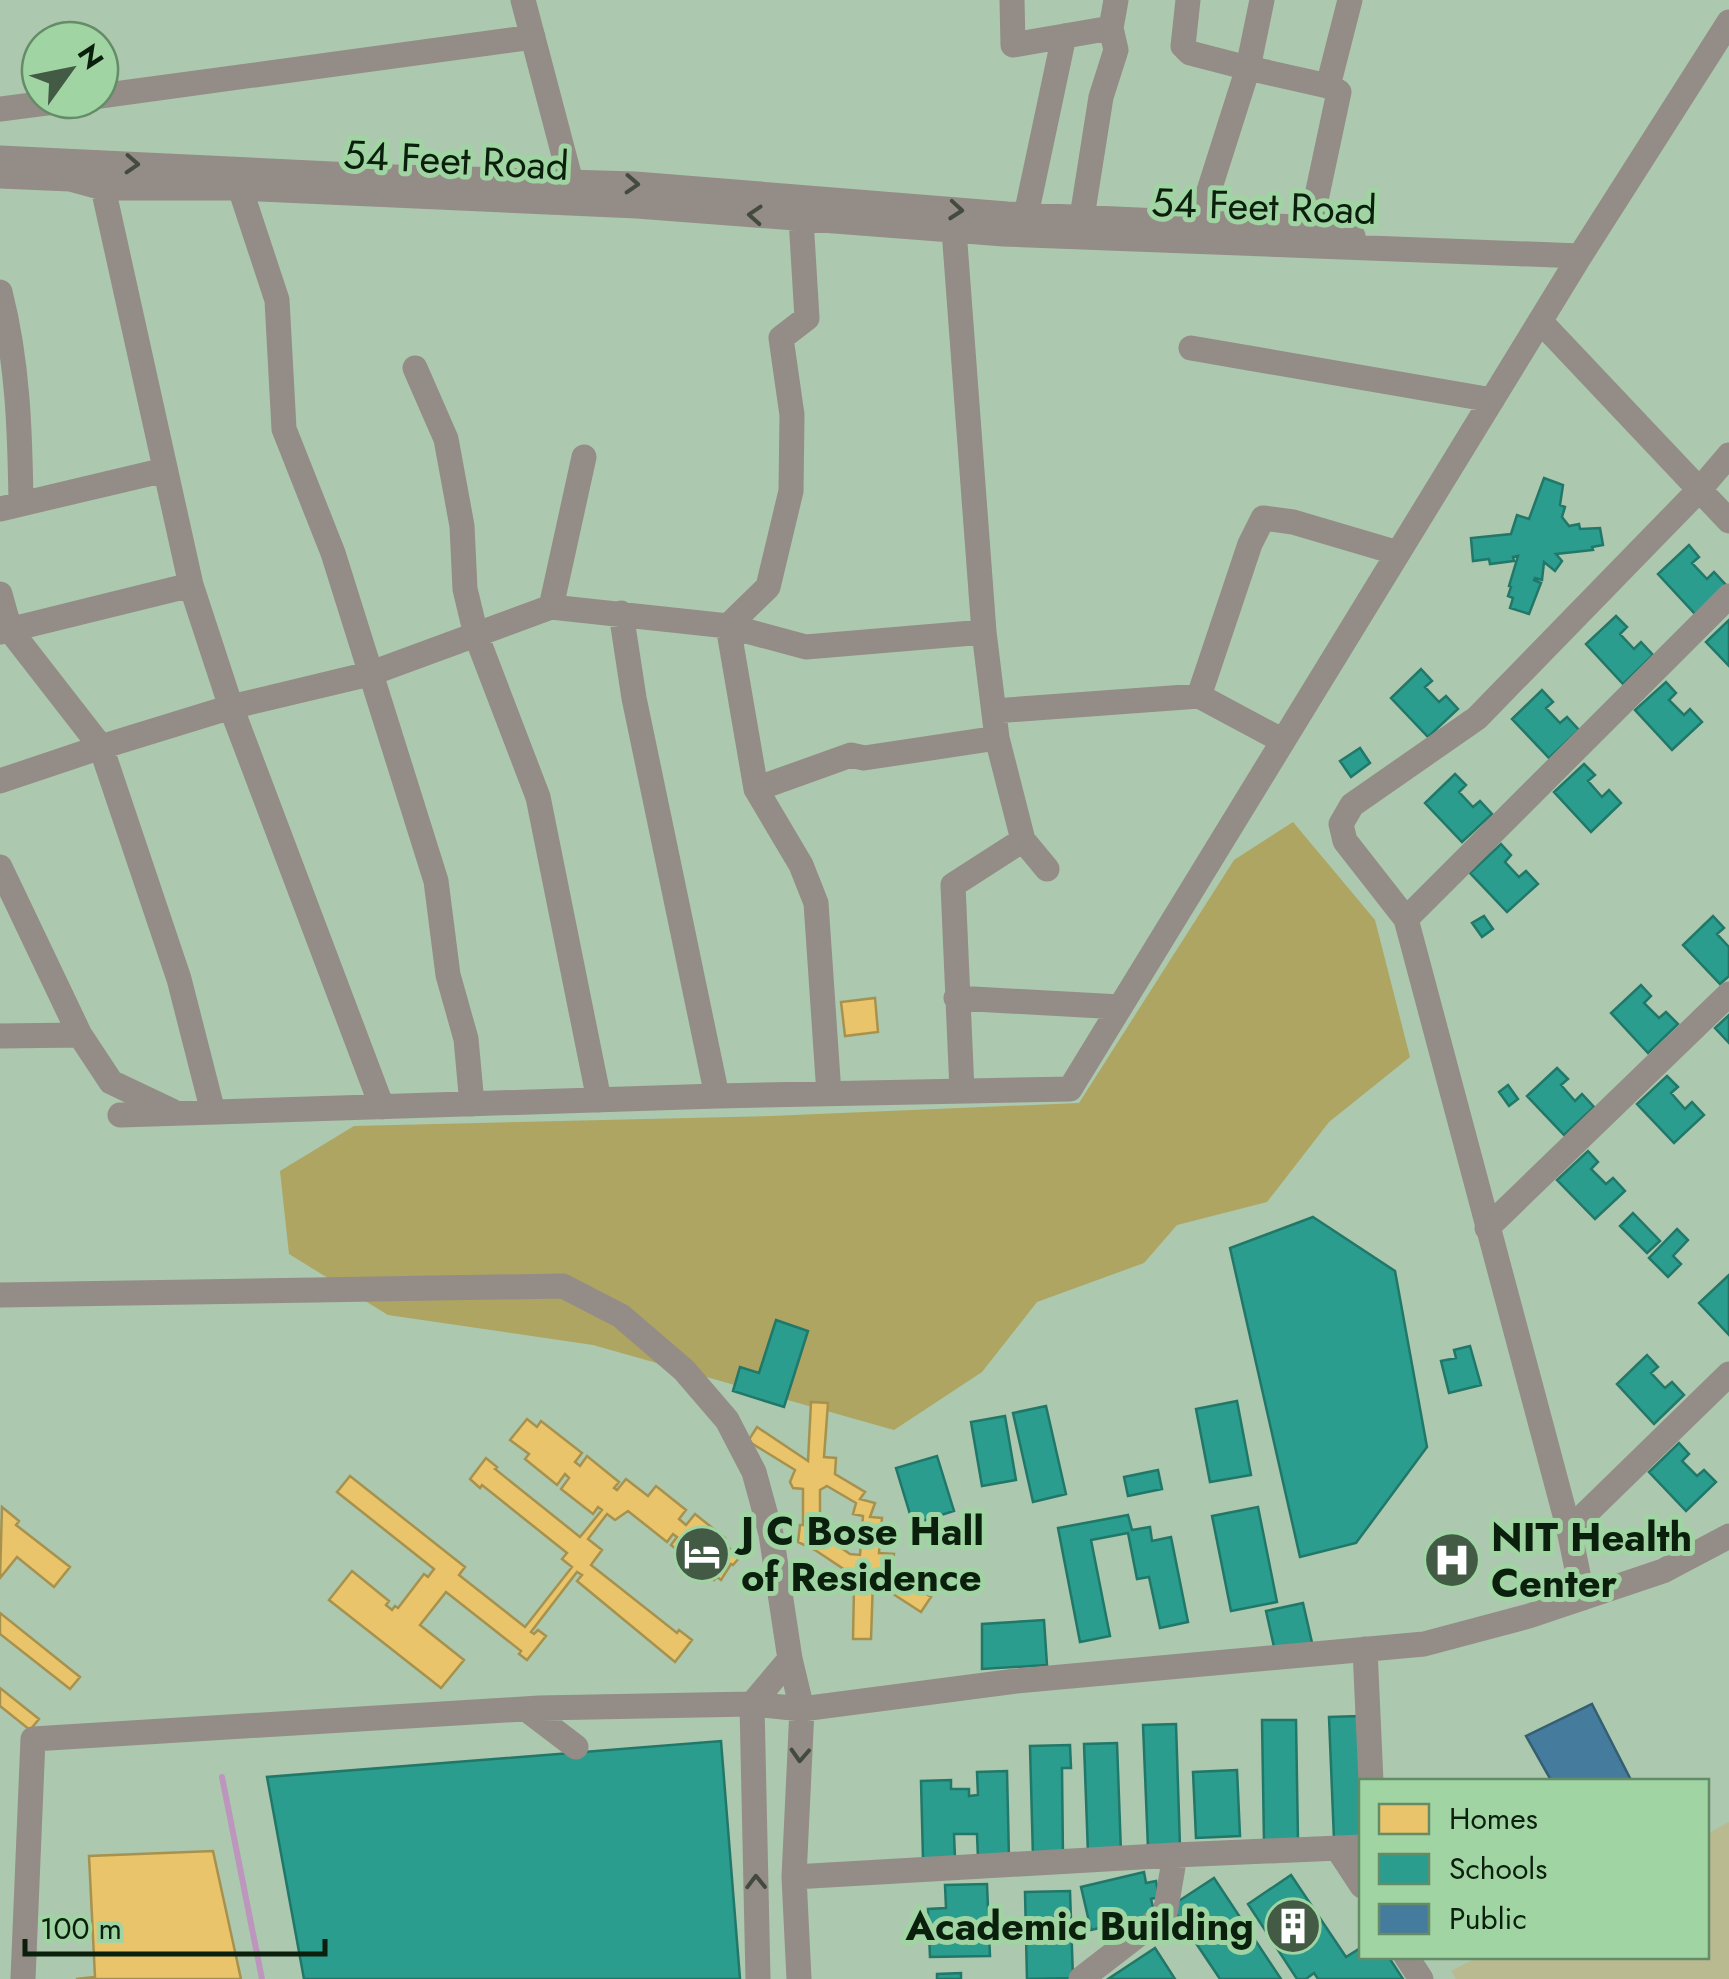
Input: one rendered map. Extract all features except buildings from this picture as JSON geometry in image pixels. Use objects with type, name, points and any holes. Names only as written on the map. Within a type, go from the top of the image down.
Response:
[{"type":"street","points":[[523,0],[568,192]]},
{"type":"street","points":[[1012,0],[1013,45],[1111,28]]},
{"type":"street","points":[[1082,217],[1101,97],[1116,50],[1111,28],[1116,0]]},
{"type":"street","points":[[1188,0],[1183,46],[1190,54],[1328,86],[1339,92],[1310,228]]},
{"type":"street","points":[[1199,222],[1248,68],[1262,0]]},
{"type":"street","points":[[1328,86],[1350,0]]},
{"type":"street","points":[[120,1115],[1070,1089],[1580,256],[1729,22]]},
{"type":"street","points":[[1026,214],[1064,36]]},
{"type":"street","points":[[120,93],[533,37]]},
{"type":"street","name":"54 Feet Road","points":[[0,158],[568,192],[800,219],[954,230],[1412,249]]},
{"type":"street","name":"54 Feet Road","points":[[0,176],[70,179],[103,188],[568,192],[635,184],[1026,214],[1310,228],[1412,249]]},
{"type":"street","points":[[103,188],[190,585],[382,1107]]},
{"type":"street","points":[[240,188],[277,300],[284,430],[333,553],[436,881],[448,975],[466,1039],[472,1104]]},
{"type":"street","points":[[728,626],[768,587],[791,491],[792,415],[782,338],[807,318],[800,219]]},
{"type":"street","points":[[954,230],[984,632],[998,738],[1023,840],[1047,870]]},
{"type":"street","points":[[1412,249],[1580,256]]},
{"type":"street","points":[[0,292],[10,330],[19,400],[10,507],[165,470]]},
{"type":"street","points":[[1540,321],[1729,522]]},
{"type":"street","points":[[1191,348],[1492,400]]},
{"type":"street","points":[[415,368],[446,439],[462,526],[465,588],[476,635],[538,797],[599,1100]]},
{"type":"street","points":[[404,392],[436,418]]},
{"type":"street","points":[[1584,1598],[1406,919],[1345,841],[1341,824],[1352,805],[1476,718],[1729,455]]},
{"type":"street","points":[[551,607],[584,457]]},
{"type":"street","points":[[1199,696],[1250,544],[1263,518],[1293,522],[1398,553]]},
{"type":"street","points":[[5,631],[190,585]]},
{"type":"street","points":[[0,594],[5,631],[102,747],[179,978],[213,1112]]},
{"type":"street","points":[[1406,919],[1729,596]]},
{"type":"street","points":[[0,781],[232,707],[369,674],[551,607],[728,626],[806,647],[984,632]]},
{"type":"street","points":[[622,613],[634,698],[717,1096]]},
{"type":"street","points":[[728,626],[756,788],[800,865],[816,903],[829,1094]]},
{"type":"street","points":[[994,710],[1199,696],[1283,742]]},
{"type":"street","points":[[756,788],[851,755],[864,758],[998,738]]},
{"type":"street","points":[[962,1091],[953,885],[1023,840]]},
{"type":"street","points":[[0,867],[80,1035],[111,1082],[176,1114]]},
{"type":"street","points":[[1487,1228],[1729,994]]},
{"type":"street","points":[[956,998],[1120,1007]]},
{"type":"street","points":[[0,1036],[80,1035]]},
{"type":"street","points":[[0,1296],[562,1286],[621,1316],[684,1370],[727,1420],[754,1472],[763,1503],[802,1709],[794,1877],[799,1979]]},
{"type":"street","points":[[1569,1530],[1729,1374]]},
{"type":"street","points":[[23,1979],[33,1740],[526,1709],[752,1704],[802,1709],[1016,1681],[1424,1644],[1663,1572],[1729,1536]]},
{"type":"street","points":[[1365,1649],[1371,1779]]},
{"type":"street","points":[[758,1979],[752,1704],[790,1659]]},
{"type":"street","points":[[526,1709],[576,1747]]},
{"type":"street","points":[[794,1877],[1349,1847],[1359,1877]]},
{"type":"street","points":[[1081,1979],[1165,1914],[1174,1855]]},
{"type":"green space","points":[[1729,1822],[1729,1979],[1456,1979],[1451,1971],[1474,1959],[1709,1959],[1709,1833]]},
{"type":"shaded area","points":[[1293,822],[1375,920],[1410,1057],[1329,1122],[1267,1202],[1177,1225],[1144,1263],[1037,1302],[982,1372],[894,1430],[593,1345],[388,1315],[289,1254],[280,1171],[354,1126],[771,1116],[1079,1103],[1234,860]]},
{"type":"waterway","points":[[222,1777],[262,1979]]},
{"type":"place","name":"J C Bose Hall of Residence","points":[[702,1554]]},
{"type":"place","name":"NIT Health Center","points":[[1452,1560]]},
{"type":"place","name":"Academic Building","points":[[1293,1926]]}]
